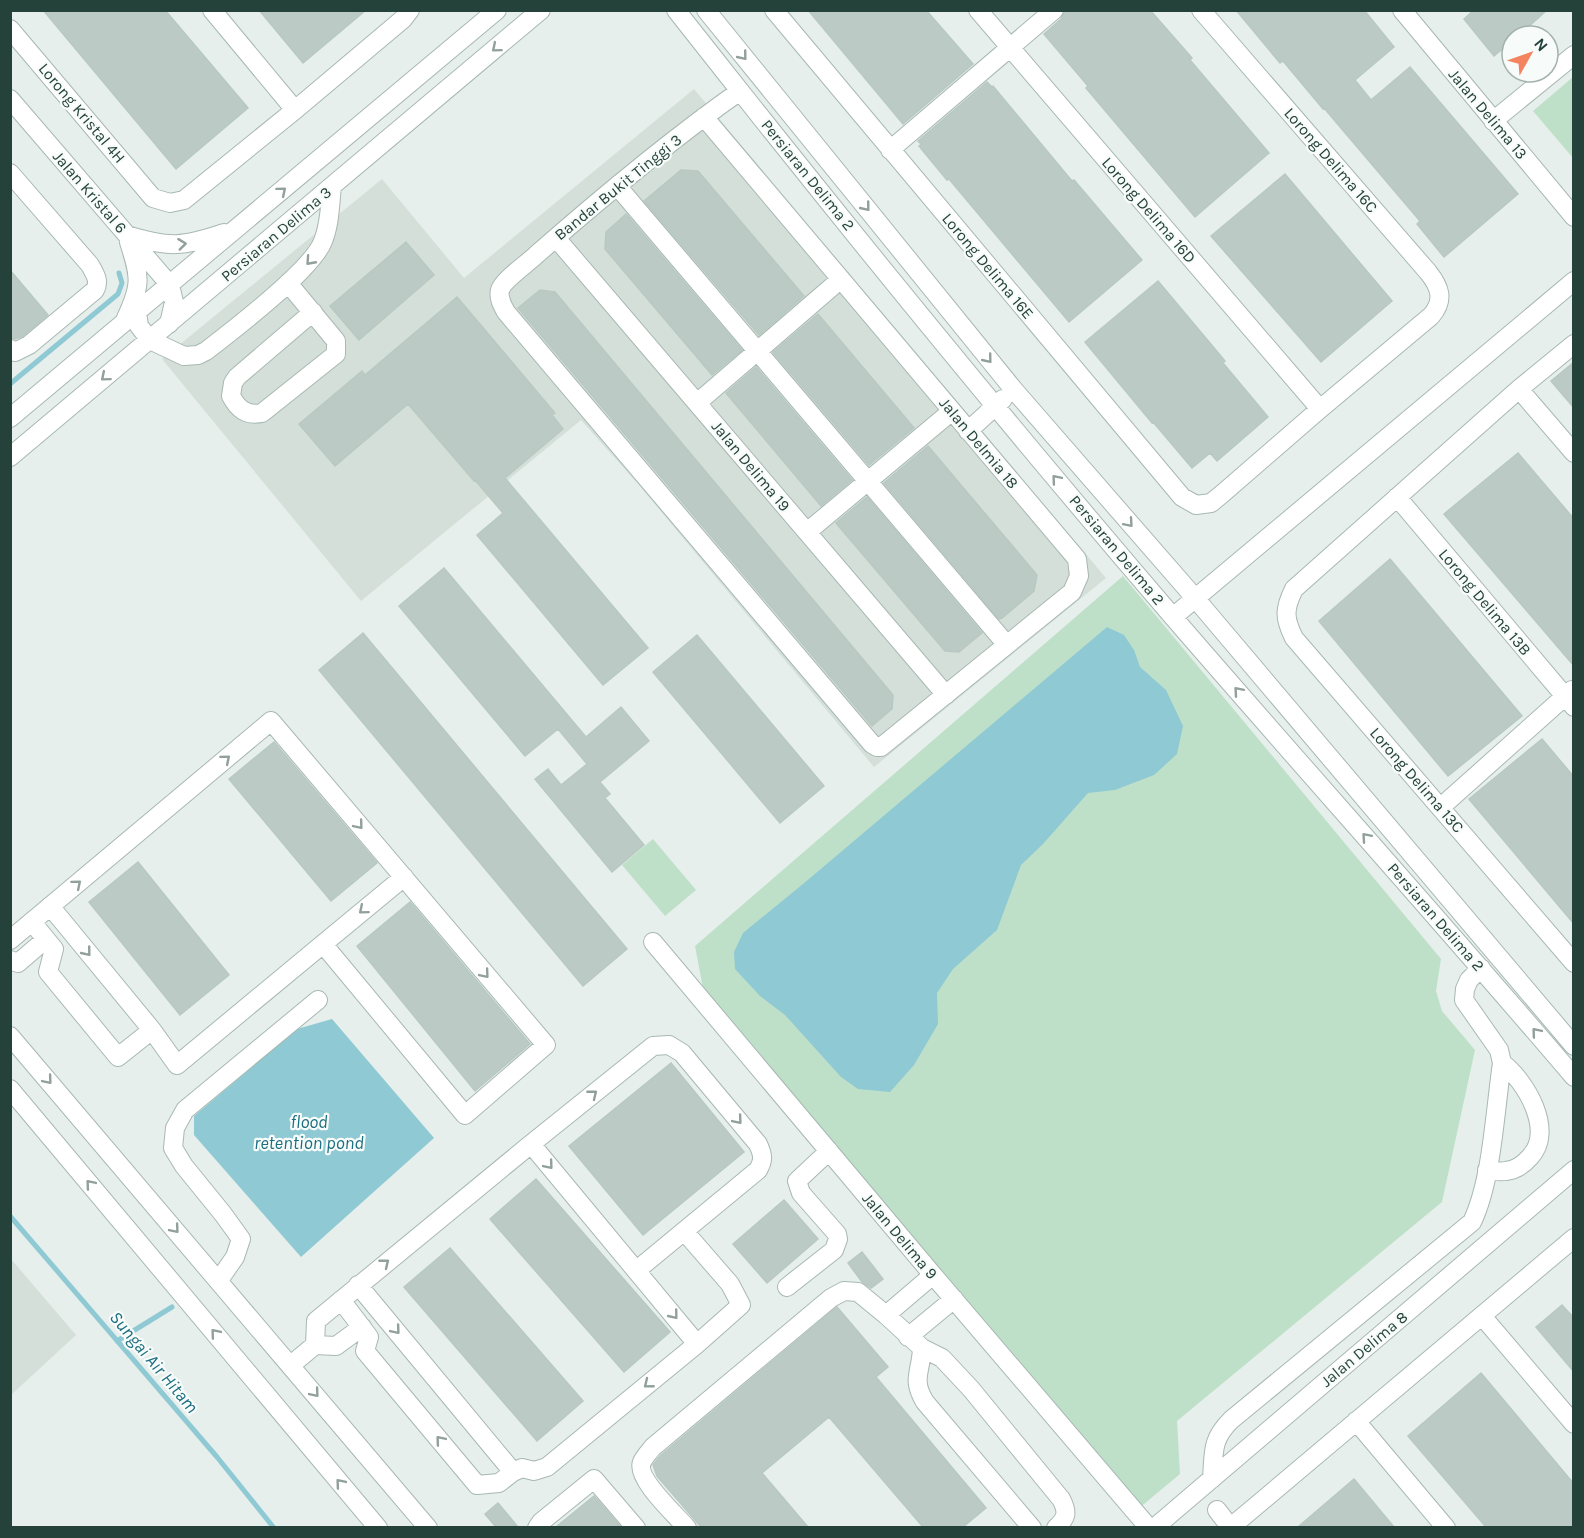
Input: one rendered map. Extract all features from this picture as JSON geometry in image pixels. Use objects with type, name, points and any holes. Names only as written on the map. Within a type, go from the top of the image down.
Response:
[{"type":"street","points":[[213,10],[295,110],[406,15]]},
{"type":"street","name":"Persiaran Delima 3","points":[[10,418],[497,10]]},
{"type":"street","name":"Persiaran Delima 3","points":[[10,457],[541,10]]},
{"type":"street","name":"Persiaran Delima 2","points":[[676,10],[994,406],[1173,616],[1574,1077]]},
{"type":"street","name":"Persiaran Delima 2","points":[[706,10],[1014,390],[1195,598],[1574,1047]]},
{"type":"street","name":"Lorong Delima 16E","points":[[774,10],[1182,496],[1196,505],[1211,502],[1320,409]]},
{"type":"street","name":"Lorong Delima 16D","points":[[978,10],[1320,409]]},
{"type":"street","points":[[890,150],[1054,10]]},
{"type":"street","name":"Lorong Delima 16C","points":[[1201,10],[1434,280],[1441,297],[1431,316],[1320,409]]},
{"type":"street","name":"Jalan Delima 13","points":[[1402,10],[1574,217]]},
{"type":"street","name":"Lorong Kristal 4H","points":[[10,29],[153,198],[170,203],[184,200],[295,110]]},
{"type":"street","points":[[1493,121],[1574,55]]},
{"type":"street","name":"Bandar Bukit Tinggi 3","points":[[740,91],[704,117],[556,238],[500,289],[500,300],[506,312],[872,744],[877,747],[886,744]]},
{"type":"street","name":"Jalan Kristal 6","points":[[10,99],[170,285]]},
{"type":"street","name":"Jalan Delmia 18","points":[[704,117],[1077,559],[1079,576],[1072,592],[886,744]]},
{"type":"street","points":[[10,173],[90,265],[97,277],[98,285],[29,345],[15,352],[10,349]]},
{"type":"street","points":[[137,312],[139,326],[150,339],[184,356],[198,355],[213,346],[288,283],[311,260],[324,241],[332,186]]},
{"type":"street","points":[[618,187],[1007,645]]},
{"type":"street","points":[[127,234],[156,244],[171,245],[204,240],[237,228]]},
{"type":"street","points":[[123,324],[136,297],[139,277],[127,234]]},
{"type":"street","name":"Jalan Delima 19","points":[[556,238],[946,695]]},
{"type":"street","points":[[697,403],[841,279]]},
{"type":"street","points":[[1173,616],[1574,281]]},
{"type":"street","points":[[169,324],[174,303],[170,285],[190,290],[217,283]]},
{"type":"street","points":[[288,283],[314,312],[336,341],[336,354],[262,413],[243,411],[231,396],[233,383],[314,312]]},
{"type":"street","points":[[1397,497],[1519,389],[1574,344]]},
{"type":"street","points":[[1519,389],[1574,453]]},
{"type":"street","points":[[968,431],[1014,390]]},
{"type":"street","points":[[807,532],[952,411]]},
{"type":"street","name":"Lorong Delima 13C","points":[[1397,497],[1294,589],[1287,603],[1286,622],[1294,638],[1574,963]]},
{"type":"street","name":"Lorong Delima 13B","points":[[1397,497],[1571,698]]},
{"type":"street","points":[[1441,807],[1571,698]]},
{"type":"street","points":[[10,940],[271,721],[546,1045],[465,1115],[323,944]]},
{"type":"street","points":[[50,906],[152,1030],[177,1065],[404,877]]},
{"type":"street","points":[[32,922],[54,949],[48,972],[118,1057],[152,1030]]},
{"type":"street","points":[[10,960],[18,963],[46,939]]},
{"type":"street","name":"Jalan Delima 9","points":[[653,942],[1149,1527]]},
{"type":"street","points":[[1212,1479],[1215,1446],[1219,1433],[1231,1420],[1472,1222],[1479,1207],[1487,1170],[1502,1064],[1499,1050],[1464,1000],[1469,980],[1481,968]]},
{"type":"street","points":[[219,1280],[235,1257],[240,1239],[224,1214],[184,1166],[173,1148],[175,1128],[185,1110],[318,1000]]},
{"type":"street","points":[[10,1036],[428,1527]]},
{"type":"street","points":[[315,1345],[316,1321],[358,1285],[652,1046],[669,1045],[682,1053],[758,1144],[763,1155],[758,1170],[637,1270]]},
{"type":"street","points":[[1487,1170],[1505,1172],[1517,1167],[1535,1152],[1540,1140],[1540,1128],[1527,1091],[1513,1071],[1502,1064]]},
{"type":"street","points":[[10,1089],[378,1527]]},
{"type":"street","points":[[531,1144],[697,1344]]},
{"type":"street","points":[[787,1287],[834,1250],[837,1243],[837,1234],[801,1193],[797,1181],[829,1151]]},
{"type":"street","name":"Jalan Delima 8","points":[[1154,1527],[1574,1170]]},
{"type":"street","points":[[341,1300],[369,1337],[365,1351],[477,1485],[498,1483],[522,1468],[534,1471],[547,1467],[741,1305],[730,1284],[684,1231]]},
{"type":"street","points":[[1217,1510],[1231,1527],[1574,1238]]},
{"type":"street","points":[[886,1315],[933,1275]]},
{"type":"street","points":[[358,1285],[513,1472]]},
{"type":"street","points":[[687,1527],[641,1474],[641,1463],[653,1447],[831,1298],[844,1291],[858,1292],[915,1342],[942,1358],[971,1389],[1061,1499],[1066,1515],[1064,1521],[1056,1527]]},
{"type":"street","points":[[915,1342],[954,1299]]},
{"type":"street","points":[[1482,1316],[1574,1424]]},
{"type":"street","points":[[291,1365],[315,1345],[336,1346],[362,1327]]},
{"type":"street","points":[[915,1342],[921,1367],[916,1381],[925,1401],[1032,1527]]},
{"type":"street","points":[[1356,1422],[1446,1527]]},
{"type":"street","points":[[537,1527],[594,1479],[636,1527]]},
{"type":"shaded area","points":[[694,89],[1106,578],[874,767],[638,484],[581,420],[361,601],[162,359],[382,179],[464,278]]},
{"type":"shaded area","points":[[11,1259],[76,1335],[10,1395]]},
{"type":"green space","points":[[1573,77],[1573,158],[1533,111]]},
{"type":"green space","points":[[1123,576],[1441,959],[1436,991],[1442,1011],[1475,1050],[1442,1202],[1177,1421],[1180,1474],[1138,1509],[705,999],[695,946]]},
{"type":"green space","points":[[653,839],[696,890],[665,916],[622,865]]},
{"type":"water","points":[[1107,627],[1124,635],[1134,650],[1140,667],[1166,690],[1183,726],[1177,754],[1154,775],[1115,790],[1088,793],[1021,865],[997,930],[953,969],[937,993],[938,1024],[914,1065],[890,1092],[858,1089],[841,1077],[785,1015],[760,996],[735,969],[734,952],[743,933]]},
{"type":"water","name":"flood retention pond","points":[[332,1019],[434,1138],[301,1257],[194,1135],[194,1116],[297,1029]]},
{"type":"building","points":[[43,10],[165,10],[248,108],[176,169]]},
{"type":"building","points":[[259,10],[366,10],[303,63]]},
{"type":"building","points":[[808,10],[926,10],[973,64],[903,124]]},
{"type":"building","points":[[1065,10],[1150,10],[1269,153],[1195,217],[1086,88],[1088,86],[1044,34],[1061,19]]},
{"type":"building","points":[[1236,10],[1364,10],[1394,47],[1355,80],[1371,100],[1410,67],[1518,194],[1444,257],[1417,224],[1420,221],[1324,108],[1283,61],[1280,63]]},
{"type":"building","points":[[1474,10],[1547,10],[1531,24],[1500,24],[1500,51],[1494,56],[1464,19]]},
{"type":"building","points":[[987,82],[993,86],[1142,260],[1069,322],[919,146],[921,144],[918,141]]},
{"type":"building","points":[[681,170],[698,171],[804,296],[759,335],[644,201]]},
{"type":"building","points":[[1285,174],[1392,301],[1321,362],[1211,236]]},
{"type":"building","points":[[626,214],[742,350],[712,375],[605,249],[606,232]]},
{"type":"building","points":[[406,242],[434,275],[359,340],[330,306]]},
{"type":"building","points":[[10,270],[48,315],[23,336],[15,339],[10,338]]},
{"type":"building","points":[[1158,281],[1268,417],[1217,461],[1210,453],[1192,468],[1085,342]]},
{"type":"building","points":[[540,290],[555,292],[893,695],[892,709],[872,726],[518,308]]},
{"type":"building","points":[[457,297],[555,413],[552,415],[563,429],[505,478],[648,648],[603,685],[477,535],[503,513],[408,404],[335,466],[299,424],[362,371],[365,375]]},
{"type":"building","points":[[818,314],[914,428],[869,465],[773,352]]},
{"type":"building","points":[[1574,362],[1574,408],[1551,381]]},
{"type":"building","points":[[756,367],[852,480],[821,506],[726,393]]},
{"type":"building","points":[[928,446],[1037,575],[1034,591],[1002,618],[999,619],[884,483]]},
{"type":"building","points":[[1518,453],[1574,519],[1574,666],[1444,514]]},
{"type":"building","points":[[867,497],[982,633],[959,652],[945,651],[836,523]]},
{"type":"building","points":[[1390,559],[1522,716],[1448,776],[1319,621]]},
{"type":"building","points":[[444,568],[586,737],[621,707],[649,741],[600,782],[610,794],[605,798],[644,845],[612,872],[535,779],[548,769],[561,785],[587,764],[558,729],[525,756],[399,606]]},
{"type":"building","points":[[363,633],[627,949],[583,986],[319,670]]},
{"type":"building","points":[[697,635],[824,786],[780,823],[653,672]]},
{"type":"building","points":[[1542,739],[1574,777],[1574,924],[1469,799]]},
{"type":"building","points":[[274,742],[377,863],[331,901],[229,779]]},
{"type":"building","points":[[138,862],[229,975],[180,1015],[89,902]]},
{"type":"building","points":[[410,902],[530,1044],[475,1091],[357,946]]},
{"type":"building","points":[[671,1063],[744,1152],[643,1235],[569,1146]]},
{"type":"building","points":[[536,1179],[670,1332],[624,1372],[490,1219]]},
{"type":"building","points":[[784,1200],[818,1239],[767,1283],[733,1244]]},
{"type":"building","points":[[450,1248],[583,1401],[537,1441],[404,1287]]},
{"type":"building","points":[[862,1252],[883,1279],[871,1288],[862,1282],[848,1263]]},
{"type":"building","points":[[1562,1305],[1574,1318],[1574,1372],[1536,1327]]},
{"type":"building","points":[[837,1307],[888,1367],[876,1377],[986,1508],[963,1527],[923,1527],[829,1417],[762,1473],[808,1527],[701,1527],[657,1476],[653,1465],[661,1455]]},
{"type":"building","points":[[1481,1373],[1574,1484],[1574,1527],[1486,1527],[1408,1436]]},
{"type":"building","points":[[1354,1479],[1394,1527],[1298,1527]]},
{"type":"building","points":[[594,1496],[621,1527],[556,1527]]},
{"type":"building","points":[[498,1503],[518,1527],[496,1527],[485,1514]]},
{"type":"waterway","points":[[10,384],[118,294],[122,283],[119,273]]},
{"type":"waterway","name":"Sungai Air Hitam","points":[[10,1216],[217,1457],[274,1528]]},
{"type":"waterway","points":[[117,1341],[172,1307]]}]
